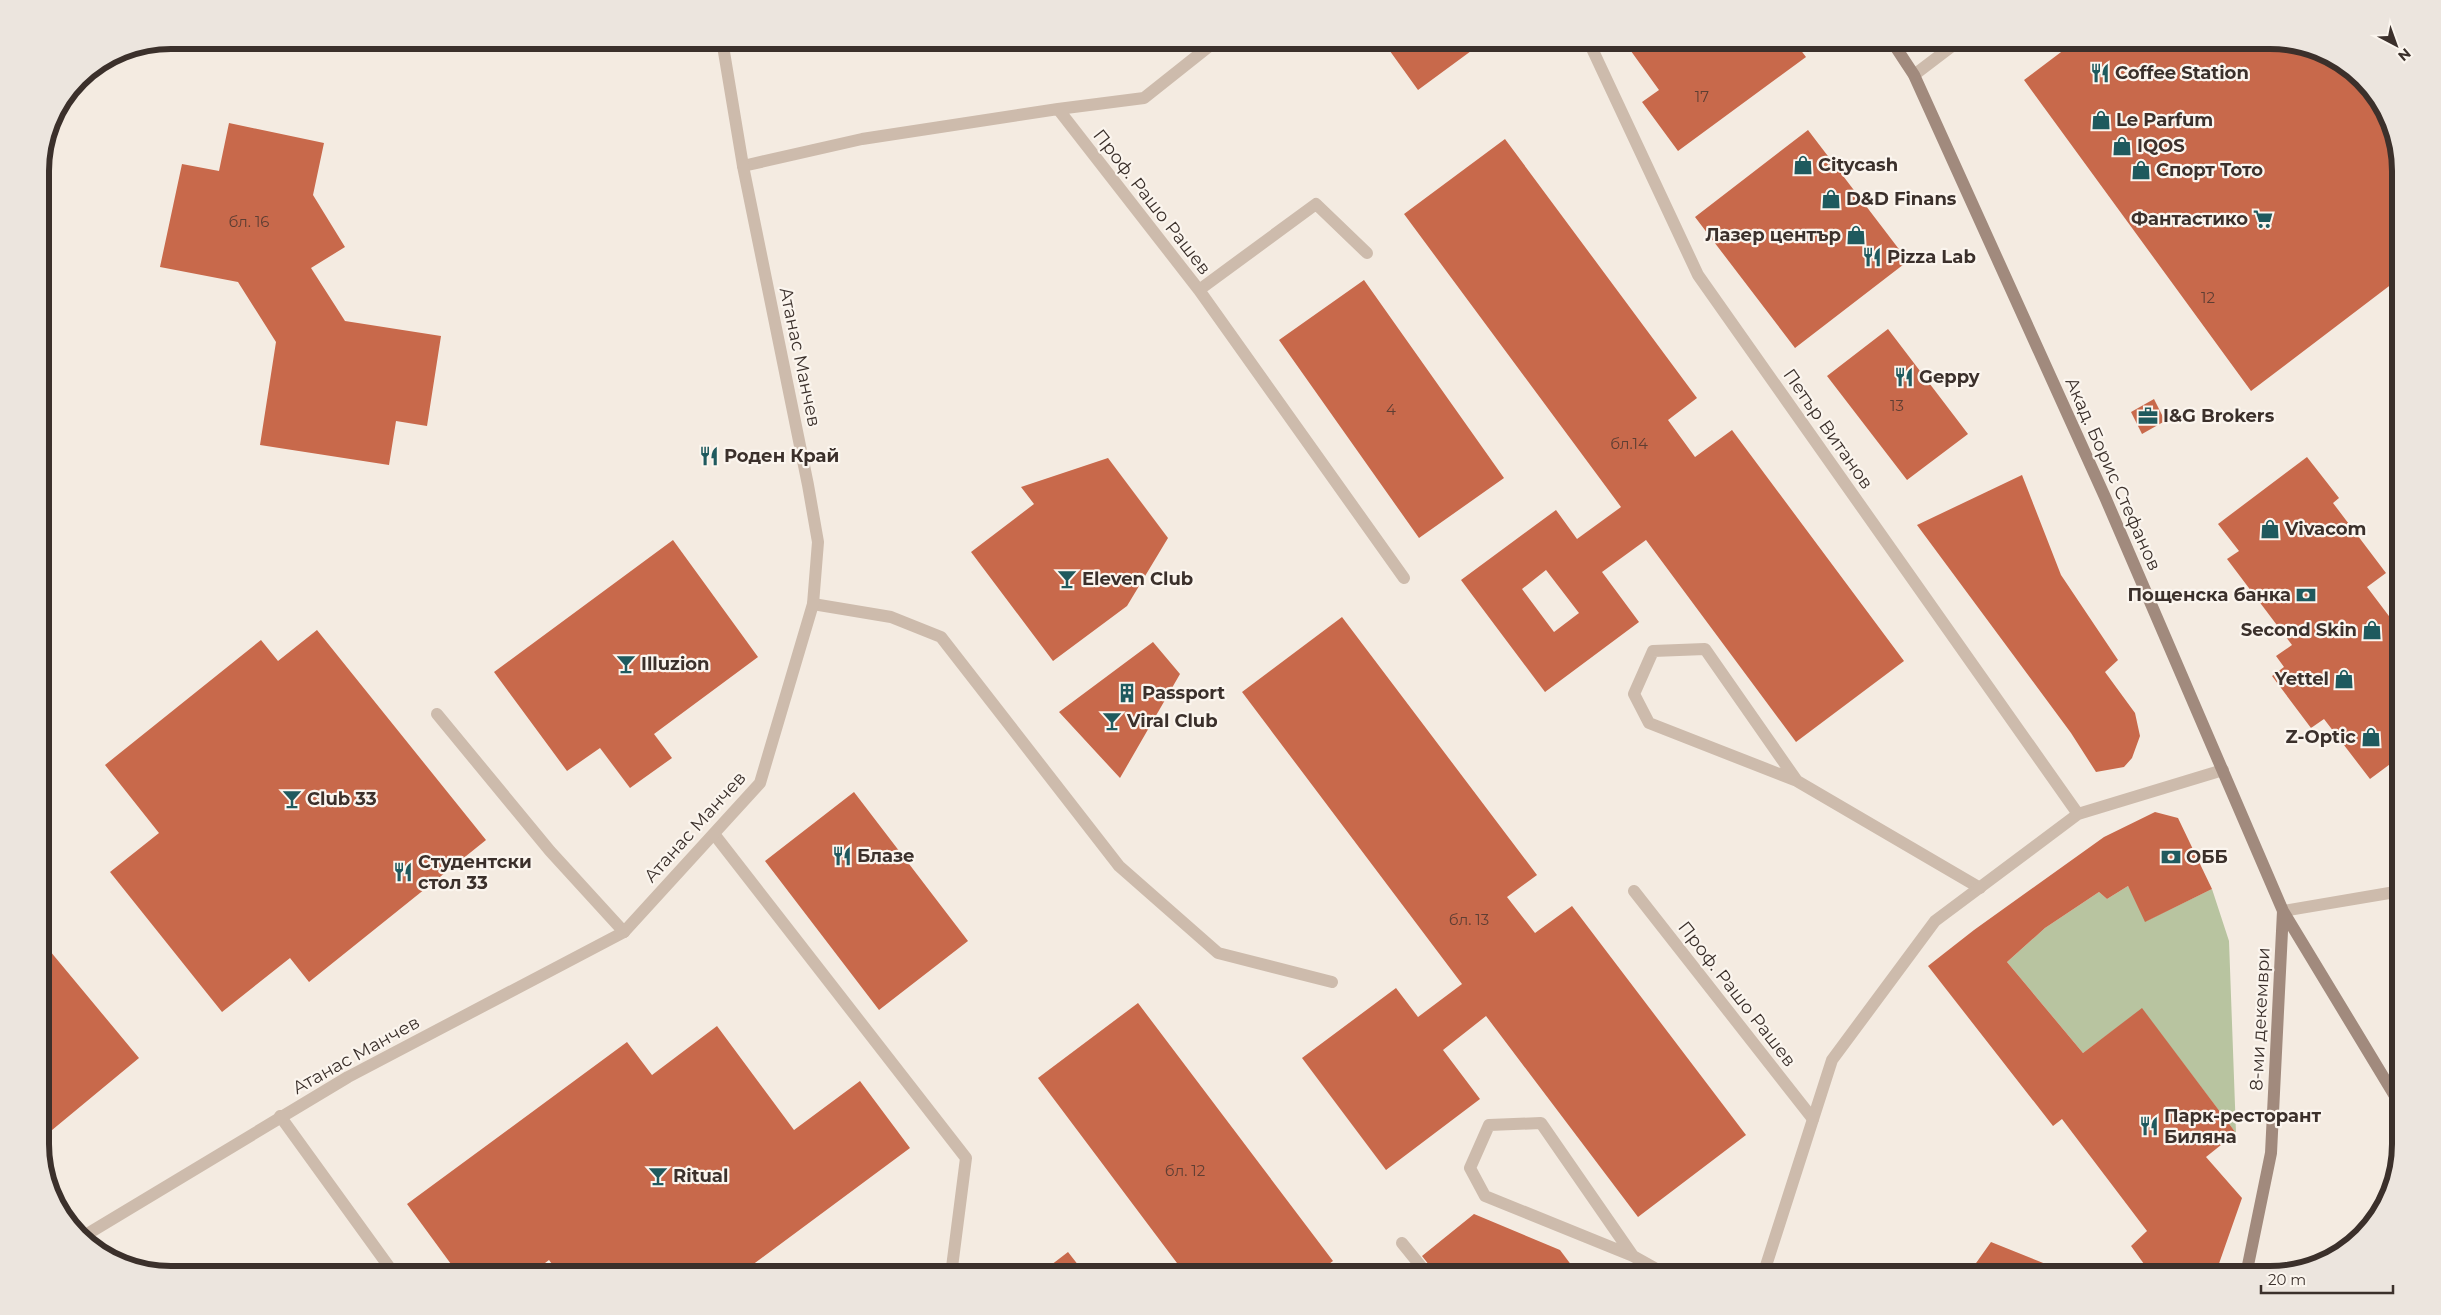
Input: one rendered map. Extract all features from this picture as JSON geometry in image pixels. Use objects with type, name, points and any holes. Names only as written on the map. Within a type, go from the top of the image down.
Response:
[{"type":"street","name":"Атанас Манчев","points":[[88,1234],[280,1116],[348,1077],[624,932],[760,784],[813,604],[818,542],[743,166],[724,49]]},
{"type":"street","points":[[743,166],[862,139],[1144,98],[1206,49]]},
{"type":"street","name":"Петър Витанов","points":[[1592,49],[1698,275],[2078,814]]},
{"type":"street","name":"Акад. Борис Стефанов","points":[[1897,49],[1914,75],[2101,488],[2283,912],[2392,1091]]},
{"type":"street","points":[[1914,75],[1948,49]]},
{"type":"street","name":"Проф. Рашо Рашев","points":[[1058,109],[1199,290],[1404,578]]},
{"type":"street","points":[[1199,290],[1316,204],[1367,253]]},
{"type":"street","points":[[813,604],[891,617],[941,637],[1119,866],[1204,941],[1218,953],[1332,982]]},
{"type":"street","points":[[1797,781],[1705,649],[1653,651],[1634,694],[1649,723],[1797,781],[1980,888]]},
{"type":"street","points":[[438,714],[550,851],[624,932]]},
{"type":"street","points":[[1766,1266],[1832,1060],[1935,921],[2078,814],[2223,770]]},
{"type":"street","points":[[714,834],[966,1158],[952,1266]]},
{"type":"street","name":"Проф. Рашо Рашев","points":[[1634,891],[1813,1119]]},
{"type":"street","points":[[2283,912],[2392,893]]},
{"type":"street","name":"8-ми декември","points":[[2248,1266],[2271,1153],[2283,912]]},
{"type":"street","points":[[280,1116],[388,1266]]},
{"type":"street","points":[[1633,1256],[1541,1123],[1488,1125],[1470,1168],[1485,1196],[1633,1256],[1651,1266]]},
{"type":"street","points":[[1402,1243],[1421,1266]]},
{"type":"green space","points":[[2128,886],[2146,921],[2212,889],[2229,941],[2236,1133],[2142,1009],[2083,1053],[2007,962],[2045,928],[2099,892],[2107,899]]},
{"type":"building","points":[[1388,49],[1474,49],[1418,90]]},
{"type":"building","points":[[1629,49],[1800,49],[1806,57],[1678,151],[1642,102],[1659,90]]},
{"type":"building","name":"Фантастико","points":[[2065,49],[2270,49],[2294,51],[2324,61],[2338,69],[2362,90],[2372,103],[2386,131],[2392,163],[2392,284],[2251,391],[2024,80]]},
{"type":"building","points":[[229,123],[324,143],[313,195],[345,247],[311,268],[345,321],[441,336],[427,426],[396,421],[389,465],[260,445],[276,342],[238,282],[160,267],[182,164],[219,171]]},
{"type":"building","points":[[1808,130],[1908,261],[1795,348],[1695,217]]},
{"type":"building","points":[[1505,139],[1697,398],[1668,420],[1695,457],[1732,430],[1904,661],[1796,742],[1646,540],[1602,572],[1639,622],[1545,692],[1461,580],[1556,510],[1577,539],[1621,507],[1404,214]],"holes":[[[1546,570],[1579,613],[1554,632],[1522,589]]]},
{"type":"building","points":[[1364,280],[1504,478],[1419,538],[1279,340]]},
{"type":"building","points":[[1888,329],[1968,434],[1907,480],[1827,376]]},
{"type":"building","name":"I&G Brokers","points":[[2154,399],[2165,421],[2142,434],[2131,412]]},
{"type":"building","points":[[2307,457],[2339,498],[2333,503],[2386,573],[2367,587],[2392,620],[2392,763],[2370,779],[2324,719],[2311,728],[2272,676],[2284,667],[2276,656],[2292,645],[2227,559],[2239,551],[2218,524]]},
{"type":"building","name":"Eleven Club","points":[[1108,458],[1168,538],[1127,606],[1053,661],[971,552],[1034,504],[1021,487]]},
{"type":"building","points":[[2022,475],[2061,575],[2118,660],[2105,672],[2135,713],[2140,736],[2132,758],[2124,767],[2096,772],[2071,733],[1917,525]]},
{"type":"building","name":"Illuzion","points":[[673,540],[758,657],[654,734],[672,758],[630,788],[600,748],[567,771],[494,672]]},
{"type":"building","points":[[1342,617],[1537,875],[1507,897],[1535,933],[1572,906],[1746,1135],[1638,1217],[1486,1016],[1443,1050],[1480,1099],[1386,1170],[1302,1058],[1396,988],[1418,1017],[1462,984],[1242,692]]},
{"type":"building","name":"Club 33","points":[[317,630],[486,840],[309,982],[290,958],[222,1012],[110,872],[159,833],[105,765],[261,640],[278,661]]},
{"type":"building","name":"Passport","points":[[1153,642],[1180,674],[1120,778],[1059,712]]},
{"type":"building","points":[[854,792],[968,941],[879,1010],[765,861]]},
{"type":"building","points":[[2155,812],[2178,818],[2212,889],[2145,922],[2128,886],[2107,899],[2099,892],[2045,928],[2007,962],[2083,1053],[2142,1008],[2236,1133],[2206,1157],[2242,1198],[2218,1266],[2145,1266],[2131,1246],[2147,1231],[2062,1119],[2053,1126],[1928,966],[1974,930],[2104,837]]},
{"type":"building","points":[[49,950],[139,1058],[49,1133]]},
{"type":"building","points":[[1138,1003],[1333,1261],[1326,1266],[1179,1266],[1038,1078]]},
{"type":"building","name":"Ritual","points":[[717,1026],[794,1130],[860,1081],[910,1148],[751,1266],[553,1266],[549,1260],[541,1266],[452,1266],[407,1204],[627,1042],[652,1075]]},
{"type":"building","points":[[1474,1214],[1560,1250],[1572,1266],[1430,1266],[1422,1256]]},
{"type":"building","points":[[1991,1242],[2051,1266],[1974,1266]]},
{"type":"building","points":[[1068,1252],[1079,1266],[1050,1266]]},
{"type":"place","name":"Coffee Station","points":[[2100,73]]},
{"type":"place","name":"Le Parfum","points":[[2101,120]]},
{"type":"place","name":"IQOS","points":[[2122,146]]},
{"type":"place","name":"Citycash","points":[[1803,165]]},
{"type":"place","name":"Спорт Тото","points":[[2141,170]]},
{"type":"place","name":"D&D Finans","points":[[1831,199]]},
{"type":"place","name":"Фантастико","points":[[2263,219]]},
{"type":"place","name":"Лазер център","points":[[1856,235]]},
{"type":"place","name":"Pizza Lab","points":[[1872,257]]},
{"type":"place","name":"Geppy","points":[[1904,377]]},
{"type":"place","name":"I&G Brokers","points":[[2148,416]]},
{"type":"place","name":"Роден Край","points":[[709,456]]},
{"type":"place","name":"Vivacom","points":[[2270,529]]},
{"type":"place","name":"Eleven Club","points":[[1067,579]]},
{"type":"place","name":"Пощенска банка","points":[[2306,595]]},
{"type":"place","name":"Second Skin","points":[[2372,630]]},
{"type":"place","name":"Illuzion","points":[[626,664]]},
{"type":"place","name":"Yettel","points":[[2344,679]]},
{"type":"place","name":"Passport","points":[[1127,693]]},
{"type":"place","name":"Viral Club","points":[[1112,721]]},
{"type":"place","name":"Z-Optic","points":[[2371,737]]},
{"type":"place","name":"Club 33","points":[[292,799]]},
{"type":"place","name":"Блазе","points":[[842,856]]},
{"type":"place","name":"ОББ","points":[[2171,857]]},
{"type":"place","name":"Студентски стол 33","points":[[403,872]]},
{"type":"place","name":"Парк-ресторант Биляна","points":[[2149,1126]]},
{"type":"place","name":"Ritual","points":[[658,1176]]}]
